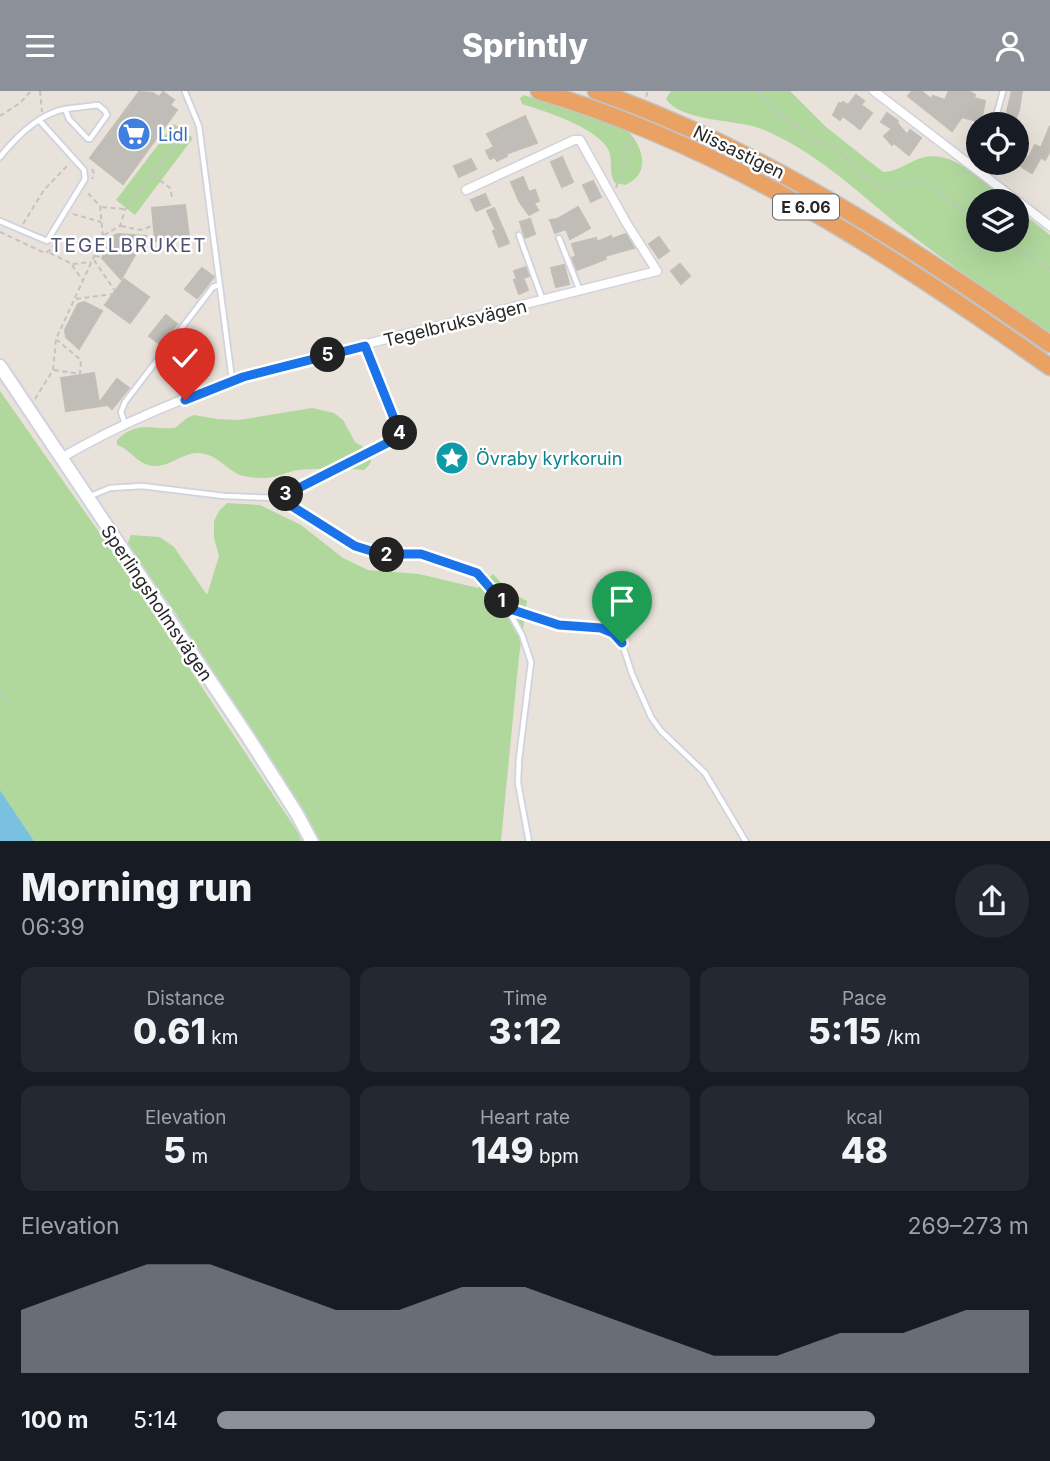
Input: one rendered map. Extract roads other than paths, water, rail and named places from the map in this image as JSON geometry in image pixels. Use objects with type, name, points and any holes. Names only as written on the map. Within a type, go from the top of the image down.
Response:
[{"type":"highway","name":"Nissastigen","points":[[539,91],[664,137],[717,160],[801,204],[895,260],[1050,366]]},
{"type":"highway","name":"Nissastigen","points":[[596,91],[724,143],[810,188],[907,246],[1050,344]]},
{"type":"street","points":[[874,91],[966,155]]},
{"type":"street","name":"Tegelbruksvägen","points":[[61,458],[125,424],[232,380],[657,271],[580,140],[577,139],[466,190]]},
{"type":"street","points":[[991,175],[1050,226]]},
{"type":"street","name":"Sperlingsholmsvägen","points":[[0,366],[248,737],[311,841]]},
{"type":"lane","points":[[997,112],[1003,91]]},
{"type":"lane","points":[[185,92],[199,127],[232,380]]},
{"type":"lane","points":[[0,157],[48,113],[65,109],[98,105],[107,115],[88,139],[69,119],[65,109]]},
{"type":"lane","points":[[0,221],[44,241],[50,238],[85,179],[84,170],[39,120]]},
{"type":"lane","points":[[519,235],[543,301]]},
{"type":"lane","points":[[559,237],[580,292]]},
{"type":"lane","points":[[125,424],[121,412],[125,402],[213,287],[219,285]]},
{"type":"lane","points":[[365,346],[405,446]]},
{"type":"lane","points":[[87,498],[110,488],[142,486],[224,496],[279,498],[355,546],[381,554],[421,554],[477,573],[504,604],[513,610],[559,625],[601,628],[613,633],[622,643],[651,717],[660,731],[705,773],[745,841]]},
{"type":"lane","points":[[513,610],[512,617],[531,661],[519,759],[519,783],[528,841]]},
{"type":"water","points":[[0,790],[34,841],[0,841]]},
{"type":"place","name":"Lidl","points":[[134,134]]},
{"type":"place","name":"Övraby kyrkoruin","points":[[452,458]]},
{"type":"district","name":"TEGELBRUKET","points":[[129,245]]}]
